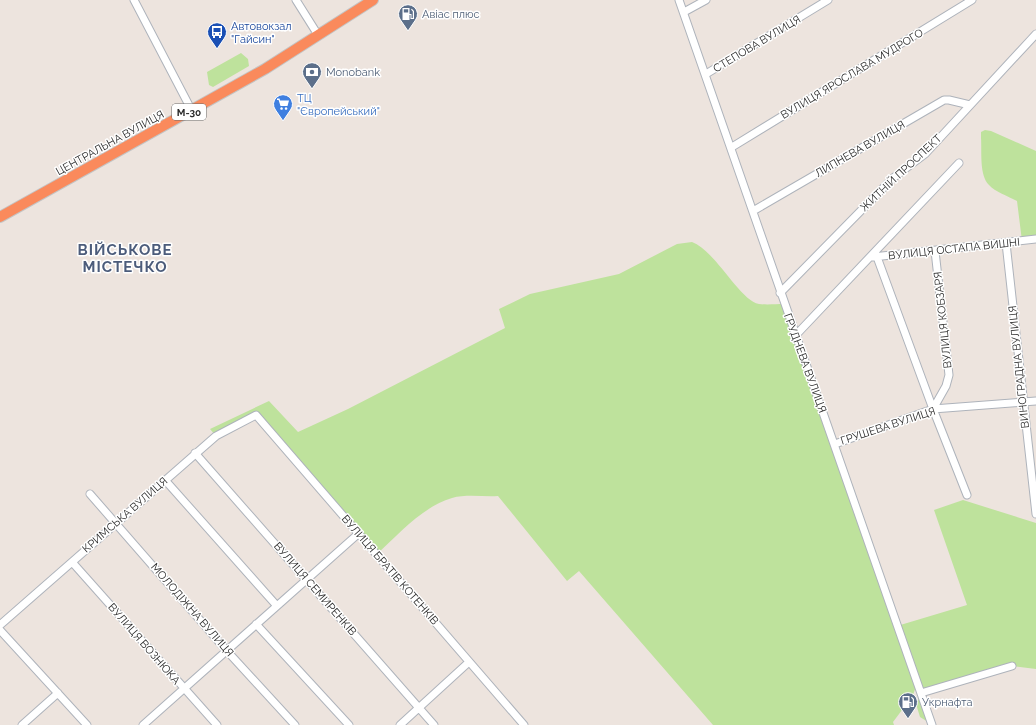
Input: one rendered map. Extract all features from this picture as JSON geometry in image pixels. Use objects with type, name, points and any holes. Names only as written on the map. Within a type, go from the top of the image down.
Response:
[{"type":"highway","name":"ЦЕНТРАЛЬНА ВУЛИЦЯ","points":[[0,217],[265,69],[373,0]]},
{"type":"street","points":[[134,0],[192,111]]},
{"type":"street","points":[[296,0],[318,34]]},
{"type":"street","name":"ГРУДНЕВА ВУЛИЦЯ","points":[[679,0],[732,147],[780,293],[835,444],[932,725]]},
{"type":"street","points":[[684,12],[706,0]]},
{"type":"street","name":"СТЕПОВА ВУЛИЦЯ","points":[[706,74],[828,0]]},
{"type":"street","name":"ВУЛИЦЯ ЯРОСЛАВА МУДРОГО","points":[[732,147],[972,0]]},
{"type":"street","name":"ЖИТНІЙ ПРОСПЕКТ","points":[[780,293],[892,178],[925,154],[1036,34]]},
{"type":"street","name":"ЛИПНЕВА ВУЛИЦЯ","points":[[753,210],[944,100],[970,105]]},
{"type":"street","points":[[795,336],[874,257],[959,163]]},
{"type":"street","name":"ВУЛИЦЯ ОСТАПА ВИШНІ","points":[[874,257],[1036,239]]},
{"type":"street","name":"ВИНОГРАДНА ВУЛИЦЯ","points":[[1006,243],[1022,402],[1036,514]]},
{"type":"street","name":"ВУЛИЦЯ КОБЗАРЯ","points":[[933,409],[946,386],[949,375],[935,251]]},
{"type":"street","points":[[874,257],[967,495]]},
{"type":"street","name":"ГРУШЕВА ВУЛИЦЯ","points":[[835,444],[933,409],[1036,401]]},
{"type":"street","name":"КРИМСЬКА ВУЛИЦЯ","points":[[0,625],[216,436],[256,415]]},
{"type":"street","name":"ВУЛИЦЯ БРАТІВ КОТЕНКІВ","points":[[256,415],[524,725]]},
{"type":"street","name":"ВУЛИЦЯ СЕМИРЕНКІВ","points":[[196,453],[434,725]]},
{"type":"street","points":[[165,480],[277,606]]},
{"type":"street","name":"МОЛОДІЖНА ВУЛИЦЯ","points":[[90,494],[227,651],[295,725]]},
{"type":"street","points":[[143,725],[358,534]]},
{"type":"street","name":"ВУЛИЦЯ ВОЗНЮКА","points":[[72,562],[217,725]]},
{"type":"street","points":[[256,624],[349,725]]},
{"type":"street","points":[[0,630],[86,725]]},
{"type":"street","points":[[400,725],[469,662]]},
{"type":"street","points":[[921,694],[1012,666]]},
{"type":"street","points":[[22,725],[58,693]]},
{"type":"green space","points":[[241,53],[248,59],[249,66],[213,87],[209,85],[207,72]]},
{"type":"green space","points":[[985,130],[991,131],[1036,151],[1036,238],[1022,241],[1017,201],[995,190],[986,181],[982,169],[981,156],[981,132]]},
{"type":"green space","points":[[692,242],[701,247],[710,255],[743,294],[751,301],[759,304],[784,304],[897,626],[967,605],[934,510],[963,500],[1036,523],[1036,669],[1012,666],[921,693],[917,684],[908,708],[902,710],[893,722],[894,725],[713,725],[579,571],[567,581],[498,496],[463,496],[441,502],[421,514],[377,554],[257,415],[216,436],[210,429],[269,401],[298,432],[348,409],[505,328],[499,309],[530,294],[619,274],[677,244]]},
{"type":"green space","points":[[919,698],[928,722],[920,717],[916,704]]},
{"type":"place","name":"Авіас плюс","points":[[408,31]]},
{"type":"place","name":"Автовокзал \"Гайсин\"","points":[[217,49]]},
{"type":"place","name":"Monobank","points":[[312,89]]},
{"type":"place","name":"ТЦ \"Європейський\"","points":[[283,121]]},
{"type":"place","name":"Укрнафта","points":[[908,719]]},
{"type":"district","name":"ВІЙСЬКОВЕ МІСТЕЧКО","points":[[125,258]]}]
